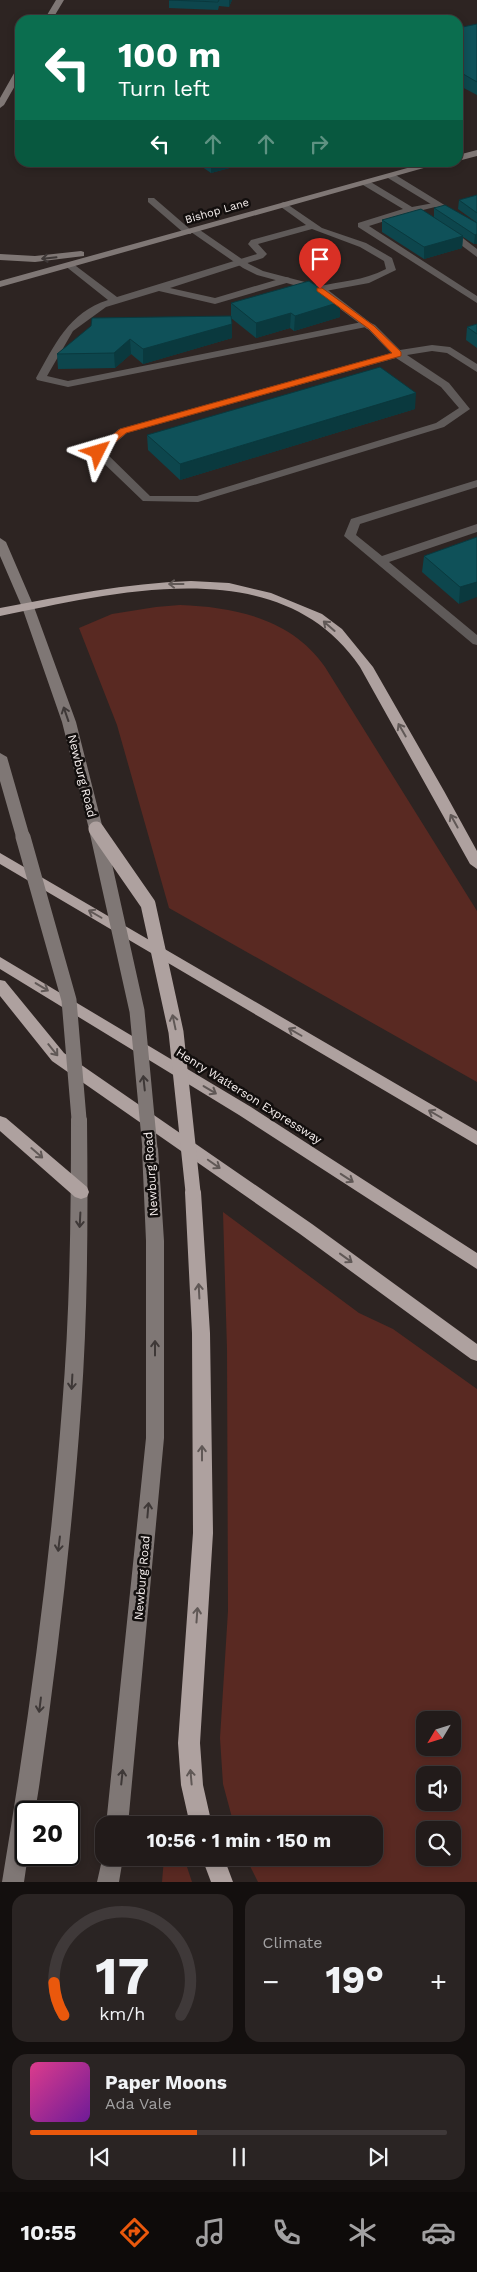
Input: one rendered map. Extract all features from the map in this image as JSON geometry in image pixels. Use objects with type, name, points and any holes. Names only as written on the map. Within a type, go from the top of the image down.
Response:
[{"type":"highway","points":[[0,612],[126,588],[173,584],[232,587],[262,594],[287,602],[327,622],[363,661],[477,864]]},
{"type":"highway","points":[[96,829],[148,904],[176,1032],[193,1192],[201,1333],[203,1533],[189,1742],[192,1785],[199,1816]]},
{"type":"highway","points":[[0,858],[477,1139]]},
{"type":"highway","name":"Henry Watterson Expressway","points":[[0,962],[244,1111],[477,1262]]},
{"type":"highway","points":[[0,985],[58,1057],[306,1229],[477,1354]]},
{"type":"highway","points":[[0,1122],[81,1192]]},
{"type":"highway","points":[[216,1866],[222,1882]]},
{"type":"main road","points":[[51,15],[60,0]]},
{"type":"main road","points":[[0,105],[15,79]]},
{"type":"main road","points":[[463,157],[477,153]]},
{"type":"main road","name":"Bishop Lane","points":[[0,284],[133,249],[191,231],[423,167]]},
{"type":"main road","points":[[0,257],[35,260],[133,249]]},
{"type":"main road","name":"Newburg Road","points":[[0,542],[28,607],[69,722],[96,829],[137,1011],[150,1149],[155,1241],[155,1438],[118,1816]]},
{"type":"main road","points":[[0,758],[69,1000],[80,1119],[81,1192],[69,1453],[36,1747],[14,1882]]},
{"type":"main road","points":[[108,1882],[111,1866]]},
{"type":"street","points":[[391,176],[477,229]]},
{"type":"street","points":[[366,183],[452,234],[477,254]]},
{"type":"street","points":[[151,200],[191,231],[260,273],[320,289],[351,285],[382,275],[391,270],[388,260],[371,250],[340,240],[313,226],[284,205]]},
{"type":"street","points":[[436,204],[361,225],[477,300]]},
{"type":"street","points":[[313,226],[258,240],[253,244],[262,254],[102,306],[69,330],[41,378],[68,384],[369,326]]},
{"type":"street","points":[[69,265],[115,301]]},
{"type":"street","points":[[159,288],[215,301],[286,280]]},
{"type":"street","points":[[320,289],[369,326],[398,354],[445,385],[465,409],[440,424],[198,499],[147,499],[98,452],[123,431],[398,354],[432,348],[450,350],[477,369]]},
{"type":"street","points":[[477,483],[355,522],[350,536],[477,641]]},
{"type":"street","points":[[380,560],[477,528]]},
{"type":"shaded area","points":[[180,605],[221,609],[261,619],[296,637],[312,651],[325,667],[477,911],[477,1082],[169,908],[117,725],[79,628],[112,614]]},
{"type":"shaded area","points":[[223,1212],[359,1313],[393,1329],[477,1389],[477,1882],[258,1882],[250,1866],[383,1866],[383,1816],[232,1816],[223,1784],[220,1738],[228,1611],[227,1349]]},
{"type":"shaded area","points":[[163,1866],[187,1866],[192,1882],[162,1882]]},
{"type":"building","points":[[169,0],[219,0],[218,2]]},
{"type":"building","points":[[477,24],[477,82],[463,74],[463,27]]},
{"type":"building","points":[[477,195],[477,213],[459,200]]},
{"type":"building","points":[[445,205],[477,223],[477,234],[475,235],[434,208]]},
{"type":"building","points":[[421,209],[463,236],[424,247],[382,220]]},
{"type":"building","points":[[309,281],[340,302],[295,316],[291,313],[256,323],[231,303]]},
{"type":"building","points":[[231,316],[232,324],[143,349],[130,339],[114,353],[57,354],[91,326],[92,318]]},
{"type":"building","points":[[477,324],[477,334],[467,327]]},
{"type":"building","points":[[380,367],[416,393],[180,464],[147,435]]},
{"type":"building","points":[[477,537],[477,582],[460,587],[424,556]]},
{"type":"route","points":[[98,452],[123,431],[398,354],[372,328],[320,289]]}]
